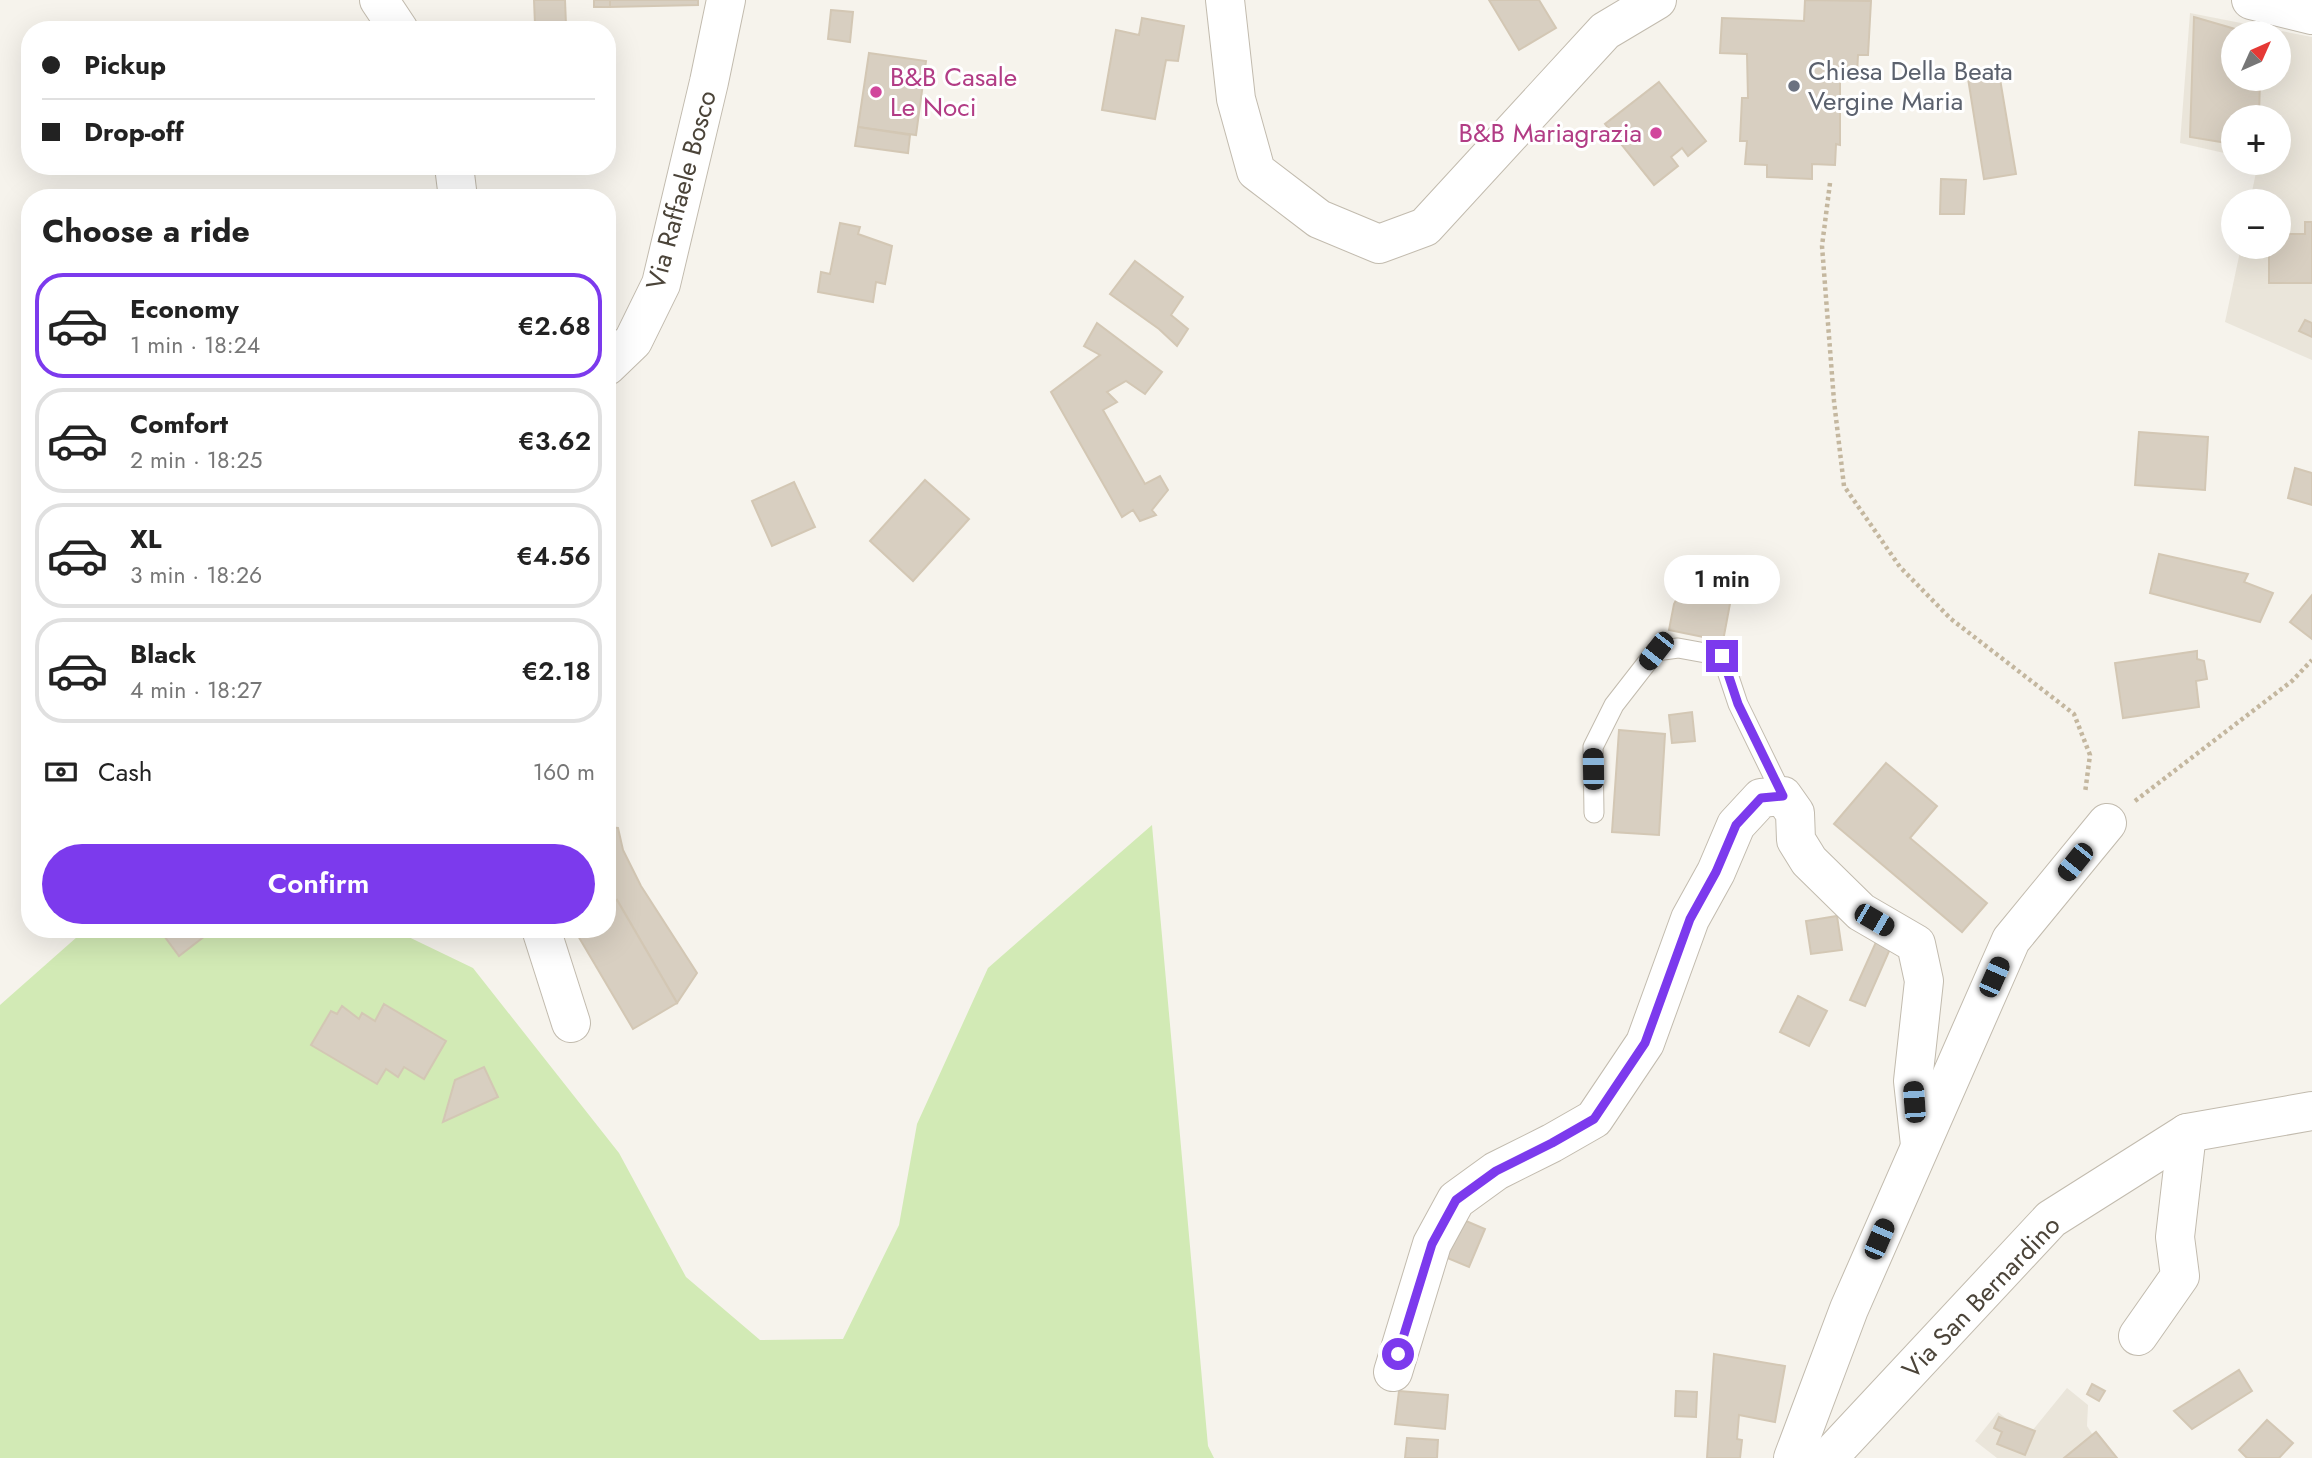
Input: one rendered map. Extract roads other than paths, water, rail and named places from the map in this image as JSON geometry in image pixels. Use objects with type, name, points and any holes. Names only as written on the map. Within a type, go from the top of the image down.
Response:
[{"type":"street","points":[[379,0],[393,21]]},
{"type":"street","name":"Via Raffaele Bosco","points":[[616,357],[632,341],[661,284],[726,0]]},
{"type":"street","points":[[1225,0],[1236,99],[1256,171],[1320,219],[1379,244],[1425,227],[1605,31],[1657,0]]},
{"type":"street","points":[[2251,0],[2312,15]]},
{"type":"street","points":[[1393,1372],[1432,1244],[1456,1200],[1496,1171],[1594,1119],[1645,1043],[1690,919],[1716,872],[1736,825],[1761,798],[1783,796],[1796,813],[1796,840],[1809,861],[1861,912],[1916,944],[1924,981],[1913,1081],[1920,1145]]},
{"type":"street","points":[[1793,1458],[1849,1309],[2011,940],[2107,823]]},
{"type":"street","points":[[544,938],[571,1023]]},
{"type":"street","name":"Via San Bernardino","points":[[1828,1458],[1853,1443],[2051,1219],[2187,1133],[2312,1111]]},
{"type":"street","points":[[2138,1336],[2180,1276],[2175,1237],[2187,1133]]},
{"type":"lane","points":[[1594,813],[1593,747],[1614,705],[1656,651],[1678,648],[1722,656],[1738,704],[1783,796]]},
{"type":"place","name":"Chiesa Della Beata Vergine Maria","points":[[1794,86]]},
{"type":"place","name":"B&B Casale Le Noci","points":[[876,92]]},
{"type":"place","name":"B&B Mariagrazia","points":[[1656,133]]}]
